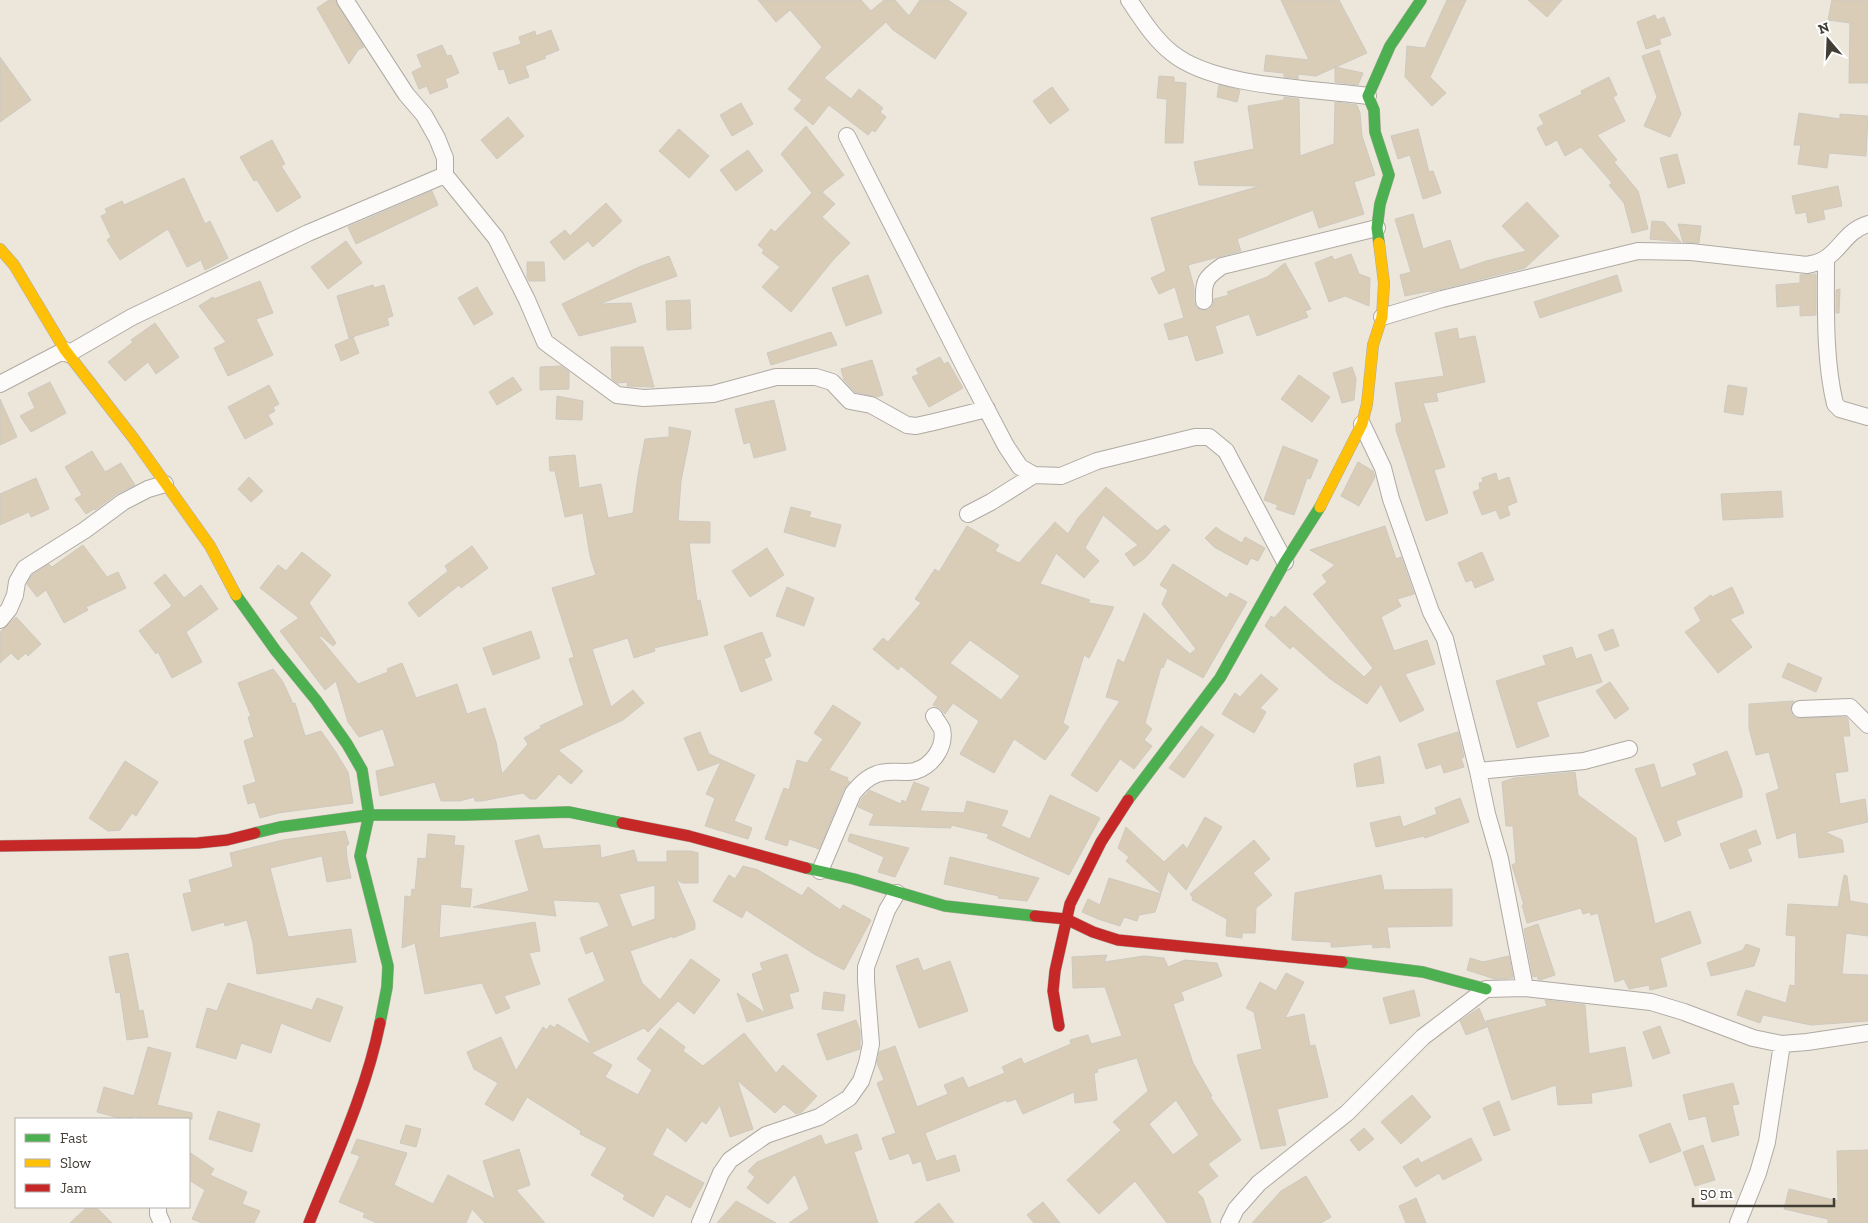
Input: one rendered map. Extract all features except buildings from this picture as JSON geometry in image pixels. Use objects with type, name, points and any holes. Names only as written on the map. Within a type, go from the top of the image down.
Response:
[{"type":"street","points":[[345,0],[437,138],[445,158],[444,175],[496,238],[528,300],[545,342],[617,395],[644,398],[713,394],[776,377],[816,377],[832,382],[850,401],[871,405],[907,425],[916,426],[987,409]]},
{"type":"street","points":[[1129,0],[1151,34],[1187,64],[1209,72],[1258,83],[1368,96]]},
{"type":"street","points":[[1060,1026],[1053,991],[1055,971],[1070,904],[1105,835],[1122,808],[1220,678],[1285,562],[1321,506],[1362,424],[1367,404],[1373,345],[1382,317],[1384,284],[1377,228],[1380,204],[1385,192],[1388,175],[1375,132],[1374,110],[1368,96],[1390,46],[1421,0]]},
{"type":"street","points":[[847,136],[1006,446],[1020,467],[1034,474],[1061,476],[1097,461],[1195,437],[1208,437],[1226,451],[1285,562]]},
{"type":"street","points":[[0,384],[132,317],[308,233],[437,180],[444,175]]},
{"type":"street","points":[[1382,317],[1442,299],[1638,251],[1691,252],[1807,265],[1826,258],[1848,234],[1868,224]]},
{"type":"street","points":[[1204,301],[1204,285],[1210,275],[1222,266],[1377,228]]},
{"type":"street","points":[[0,249],[14,265],[66,352],[134,439],[210,546],[236,594],[276,650],[316,700],[347,744],[362,770],[369,815],[360,856],[388,966],[388,987],[375,1048],[356,1104],[310,1223]]},
{"type":"street","points":[[1826,258],[1826,310],[1835,404],[1840,409],[1868,417]]},
{"type":"street","points":[[1362,424],[1383,468],[1391,499],[1431,612],[1445,639],[1478,771],[1486,814],[1504,875],[1525,988]]},
{"type":"street","points":[[968,514],[991,502],[1034,474]]},
{"type":"street","points":[[0,620],[9,609],[15,595],[17,582],[25,568],[85,530],[123,502],[148,489],[165,484]]},
{"type":"street","points":[[1800,709],[1850,707],[1868,725]]},
{"type":"street","points":[[820,871],[853,793],[859,785],[879,773],[914,772],[924,767],[937,755],[941,745],[942,728],[934,716]]},
{"type":"street","points":[[1478,771],[1584,761],[1630,749]]},
{"type":"street","points":[[0,846],[198,844],[227,840],[280,827],[369,815],[568,812],[638,828],[689,836],[720,846],[854,879],[945,906],[1066,919],[1118,940],[1303,957],[1423,972],[1486,988],[1525,988],[1651,1002],[1684,1012],[1753,1038],[1782,1044],[1868,1033]]},
{"type":"street","points":[[700,1223],[721,1173],[730,1160],[766,1135],[819,1117],[849,1098],[862,1081],[871,1044],[866,967],[888,910],[897,893]]},
{"type":"street","points":[[1229,1223],[1236,1208],[1259,1183],[1347,1113],[1423,1037],[1486,988]]},
{"type":"street","points":[[1738,1223],[1758,1173],[1767,1142],[1782,1044]]},
{"type":"street","points":[[158,1208],[158,1214],[162,1223]]},
{"type":"traffic: fast","points":[[1379,243],[1377,228],[1380,204],[1389,175],[1375,132],[1374,110],[1368,96],[1390,46],[1421,0]]},
{"type":"traffic: fast","points":[[1128,800],[1220,678],[1285,562],[1320,507]]},
{"type":"traffic: fast","points":[[236,595],[276,651],[316,700],[347,744],[362,770],[369,815],[360,856],[388,966],[387,987],[380,1023]]},
{"type":"traffic: fast","points":[[255,833],[280,827],[369,815],[569,812],[622,823]]},
{"type":"traffic: fast","points":[[806,868],[854,879],[945,906],[1035,916]]},
{"type":"traffic: fast","points":[[1342,962],[1423,972],[1486,989]]},
{"type":"traffic: slow","points":[[1320,507],[1362,424],[1367,404],[1373,345],[1382,317],[1384,283],[1379,243]]},
{"type":"traffic: slow","points":[[0,249],[14,265],[65,350],[134,439],[210,546],[236,595]]},
{"type":"traffic: jam","points":[[1059,1026],[1053,991],[1055,971],[1070,904],[1101,842],[1128,800]]},
{"type":"traffic: jam","points":[[622,823],[689,836],[806,868]]},
{"type":"traffic: jam","points":[[0,846],[198,843],[227,840],[255,833]]},
{"type":"traffic: jam","points":[[1035,916],[1066,919],[1093,932],[1118,940],[1342,962]]},
{"type":"traffic: jam","points":[[309,1223],[367,1074],[380,1023]]}]
